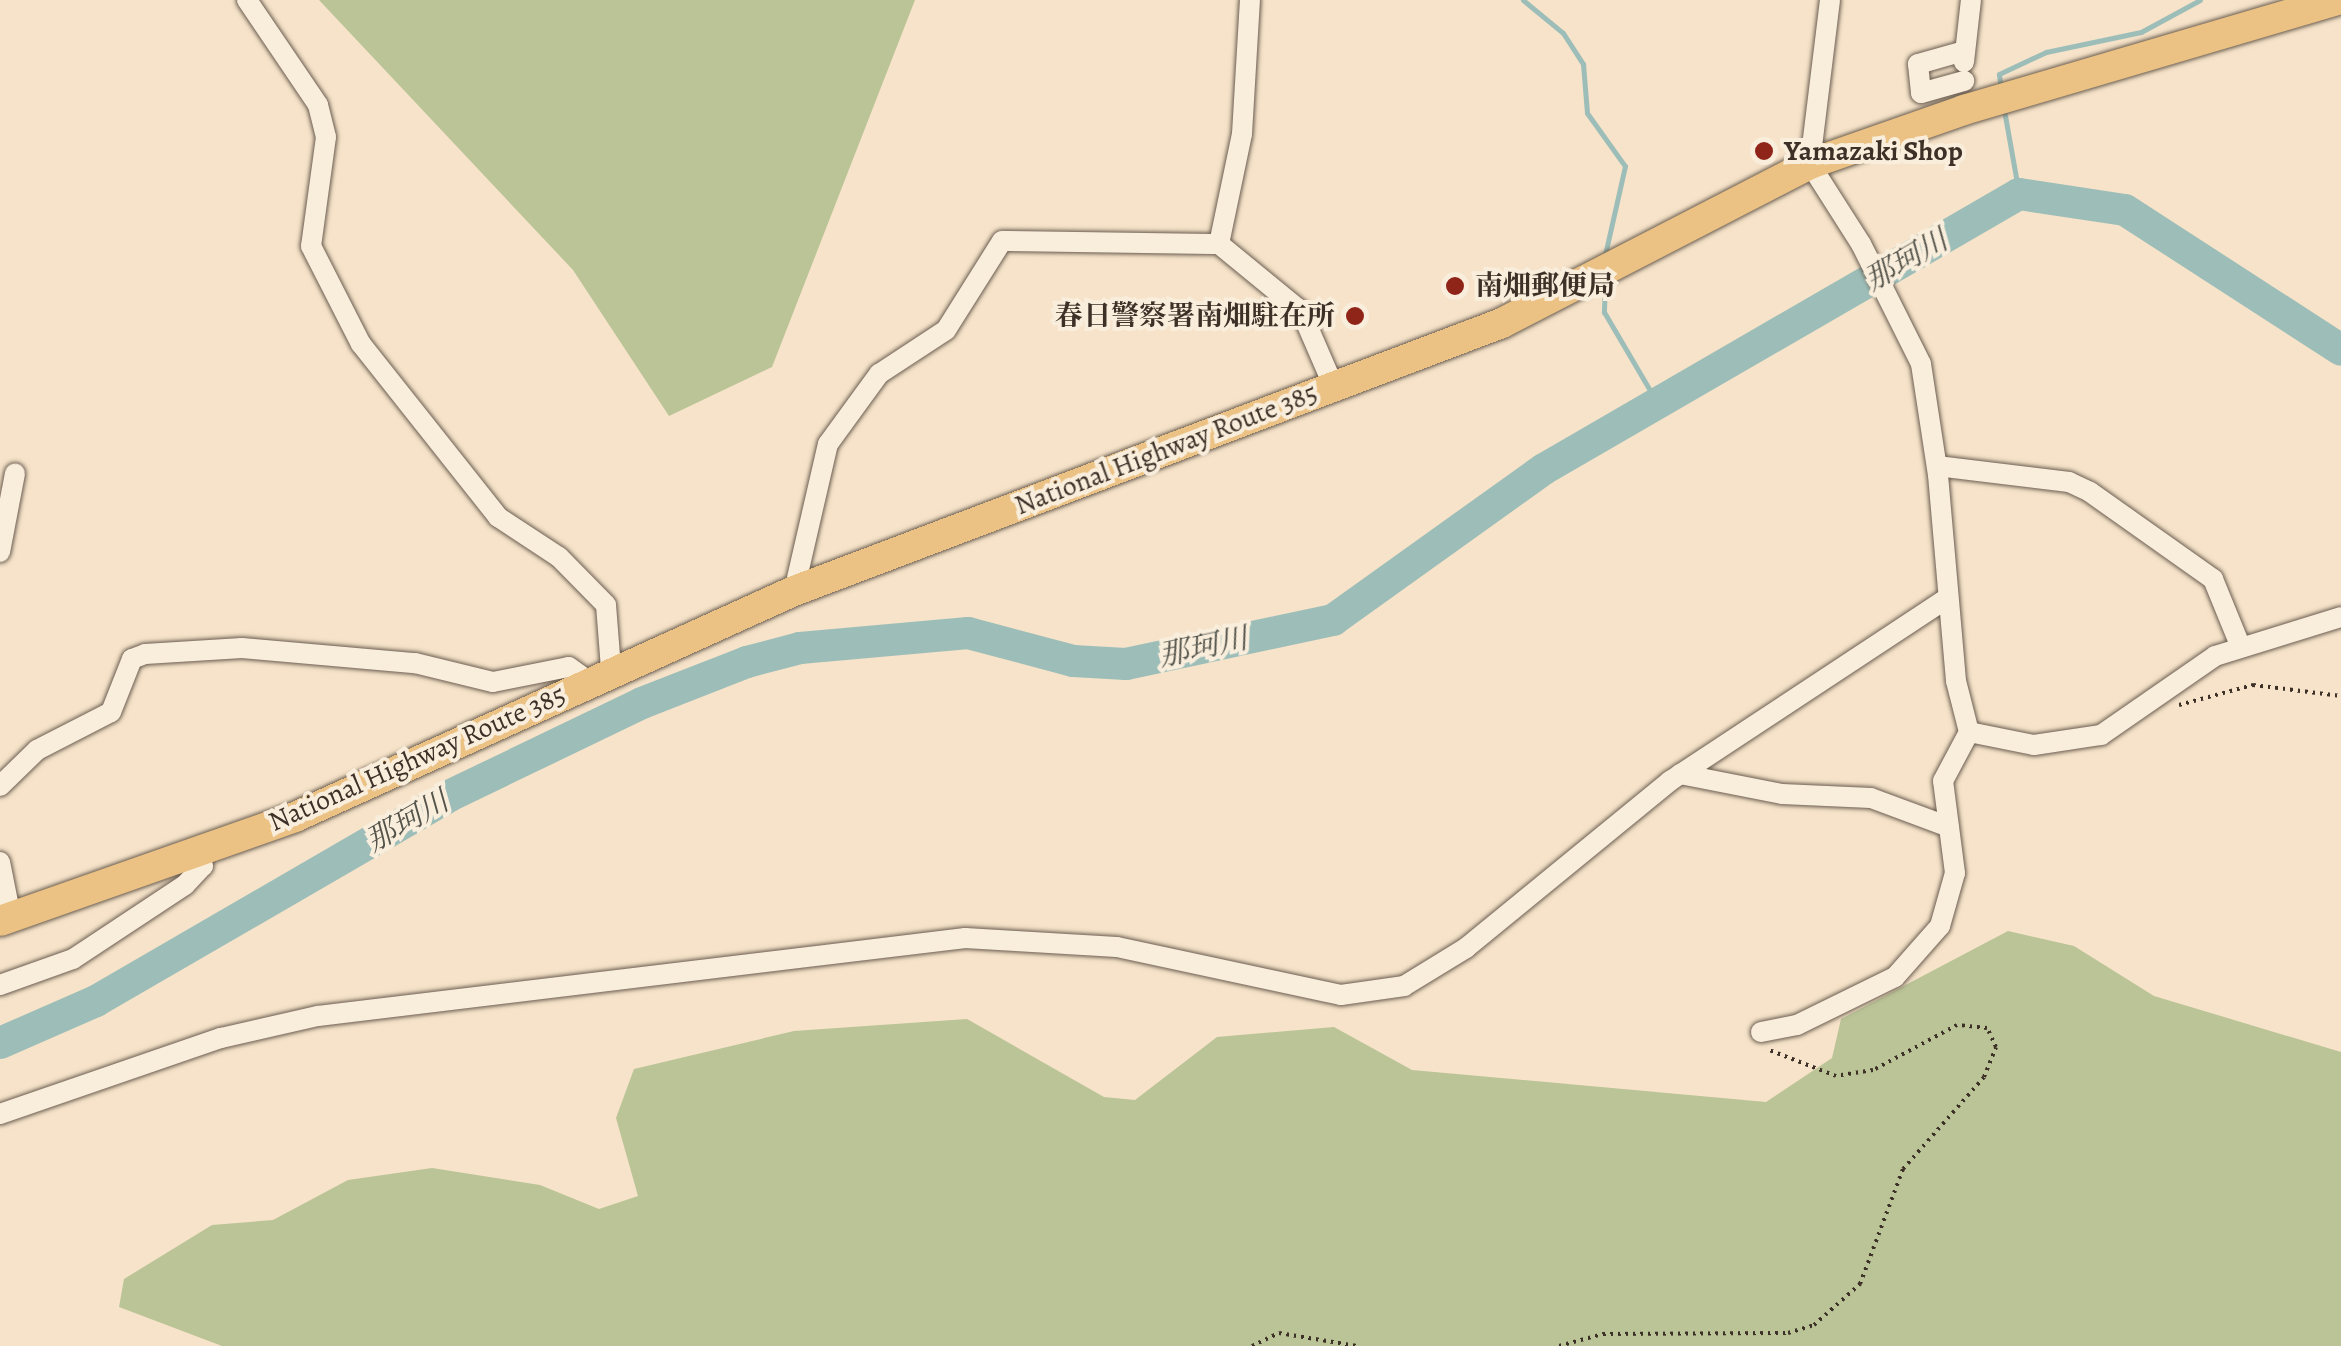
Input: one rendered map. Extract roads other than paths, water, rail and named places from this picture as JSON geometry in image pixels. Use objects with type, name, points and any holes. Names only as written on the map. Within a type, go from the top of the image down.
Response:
[{"type":"highway","name":"National Highway Route 385","points":[[6,919],[295,817],[600,675],[794,591],[1502,322],[1810,164],[1964,95],[2337,0]]},
{"type":"street","points":[[0,786],[36,750],[111,712],[132,660],[146,654],[242,648],[415,663],[492,682],[569,666],[600,675],[606,605],[559,557],[498,518],[361,344],[311,246],[326,137],[318,105],[247,0]]},
{"type":"street","points":[[1219,244],[1242,134],[1250,0]]},
{"type":"street","points":[[1964,51],[1918,64],[1921,94],[1964,95],[1964,51],[1972,0]]},
{"type":"street","points":[[1761,1032],[1797,1024],[1862,996],[1919,954],[1953,896],[1944,781],[1968,732],[1948,598],[1929,394],[1910,336],[1861,244],[1810,164],[1829,9]]},
{"type":"street","points":[[794,591],[828,444],[878,374],[946,330],[1002,242],[1219,244],[1301,311],[1333,385]]},
{"type":"street","points":[[1937,466],[2069,482],[2090,492],[2213,579],[2240,645]]},
{"type":"street","points":[[0,552],[15,473]]},
{"type":"street","points":[[0,1114],[221,1038],[318,1016],[965,938],[1117,947],[1309,991],[1371,993],[1404,986],[1466,948],[1680,774],[1948,598]]},
{"type":"street","points":[[1968,732],[1996,742],[2070,743],[2101,736],[2180,674],[2240,645],[2341,617]]},
{"type":"street","points":[[1680,774],[1736,788],[1871,798],[1949,828]]},
{"type":"street","points":[[0,985],[74,959],[185,885],[203,866],[196,850]]},
{"type":"street","points":[[0,862],[6,919]]},
{"type":"waterway","points":[[1523,0],[1563,33],[1583,64],[1587,113],[1625,166],[1605,255]]},
{"type":"waterway","points":[[2001,89],[1999,74],[2046,52],[2141,32],[2200,0]]},
{"type":"waterway","points":[[2004,110],[2019,194]]},
{"type":"waterway","name":"那珂川","points":[[0,1043],[96,1001],[449,796],[642,703],[747,662],[800,648],[968,633],[1073,661],[1126,664],[1333,620],[1544,469],[2019,194],[2125,210],[2341,350]]},
{"type":"waterway","points":[[1605,281],[1604,312],[1658,404]]},
{"type":"place","name":"Yamazaki Shop","points":[[1764,151]]},
{"type":"place","name":"南畑郵便局","points":[[1455,286]]},
{"type":"place","name":"春日警察署南畑駐在所","points":[[1355,316]]}]
